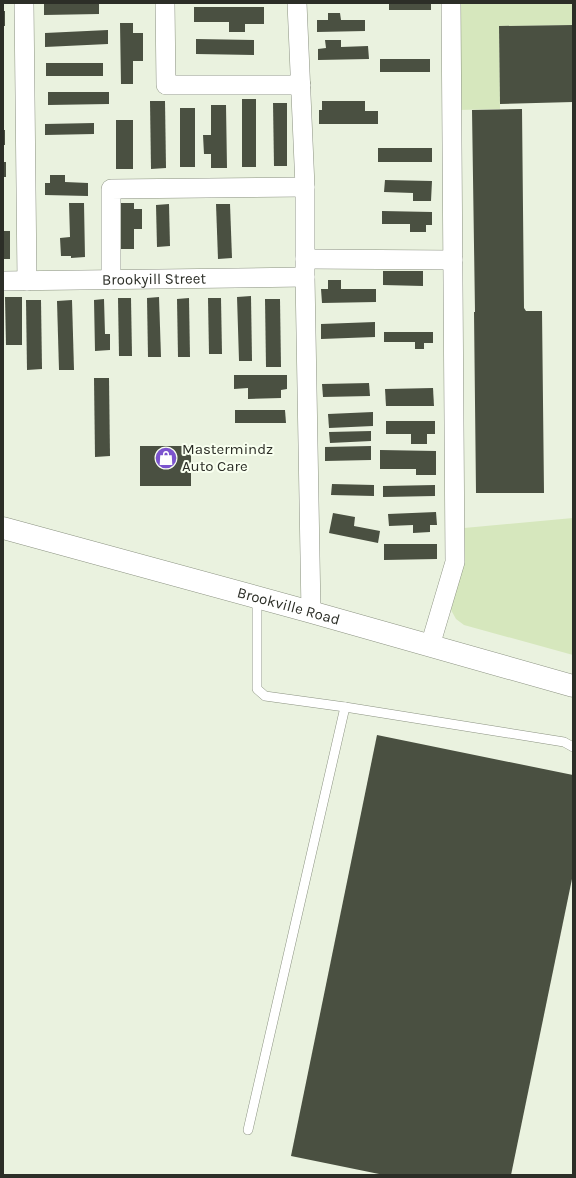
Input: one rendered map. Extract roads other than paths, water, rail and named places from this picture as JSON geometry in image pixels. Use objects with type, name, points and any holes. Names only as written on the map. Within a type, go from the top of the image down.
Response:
[{"type":"main road","name":"Brookville Road","points":[[3,528],[311,612],[573,686]]},
{"type":"street","points":[[24,3],[27,281]]},
{"type":"street","points":[[165,3],[166,85],[301,85]]},
{"type":"street","points":[[297,3],[305,187],[311,612]]},
{"type":"street","points":[[430,646],[455,562],[451,3]]},
{"type":"street","points":[[111,280],[111,189],[305,187]]},
{"type":"street","name":"Brookyill Street","points":[[3,281],[111,280],[453,260]]},
{"type":"lane","points":[[257,598],[257,689],[265,696],[345,707],[564,742],[573,747]]},
{"type":"lane","points":[[248,1130],[345,707]]},
{"type":"place","name":"Mastermindz Auto Care","points":[[166,458]]}]
